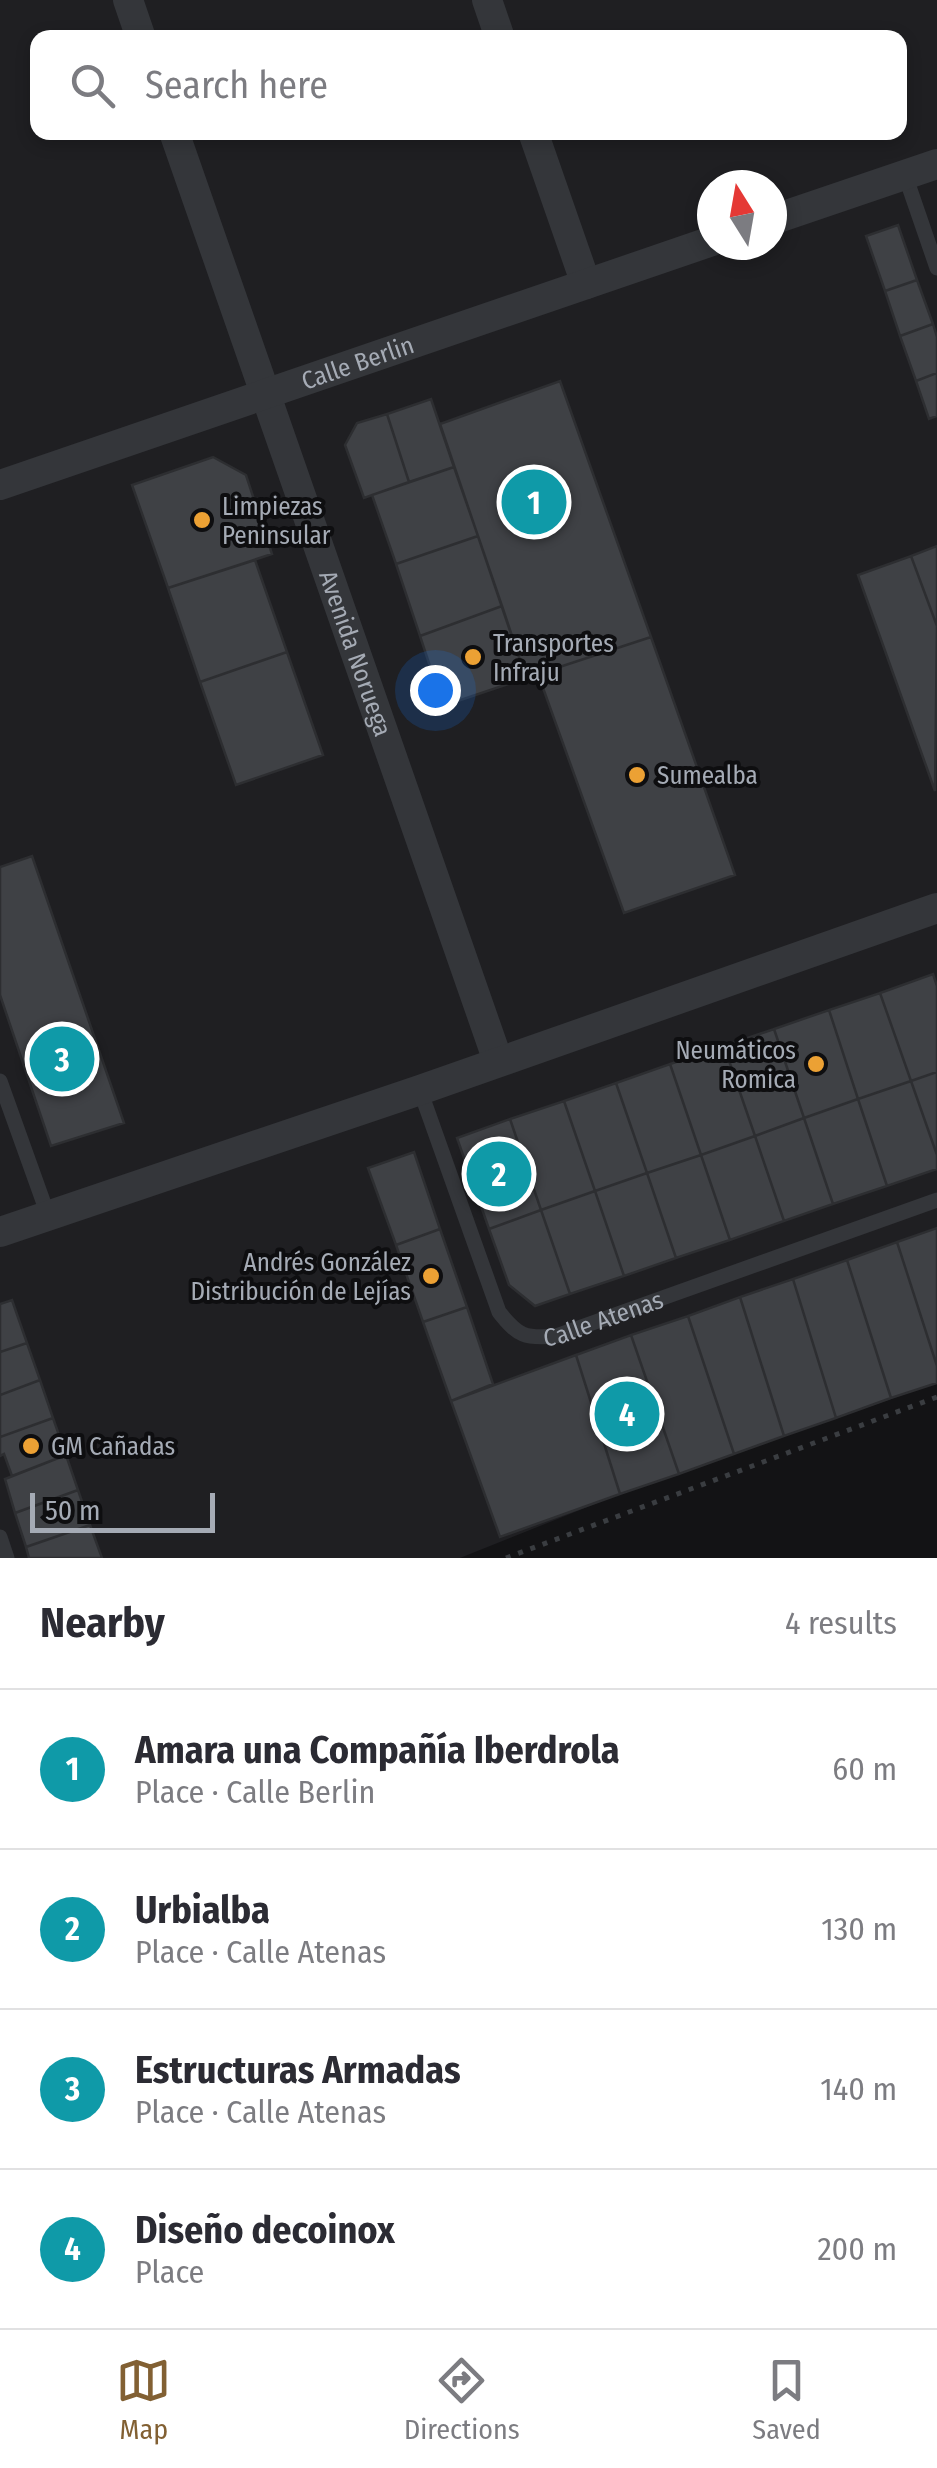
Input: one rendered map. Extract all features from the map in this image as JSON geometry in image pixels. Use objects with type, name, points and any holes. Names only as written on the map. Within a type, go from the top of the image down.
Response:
[{"type":"street","points":[[128,0],[137,30]]},
{"type":"street","points":[[487,0],[497,30]]},
{"type":"street","name":"Avenida Noruega","points":[[177,140],[498,1061]]},
{"type":"street","points":[[536,140],[586,284]]},
{"type":"street","points":[[787,215],[937,164]]},
{"type":"street","name":"Calle Berlin","points":[[0,486],[697,246]]},
{"type":"street","points":[[0,1232],[420,1090],[937,908]]},
{"type":"lane","points":[[904,176],[937,268]]},
{"type":"lane","points":[[0,1081],[48,1215]]},
{"type":"lane","name":"Calle Atenas","points":[[420,1090],[499,1312],[514,1332],[534,1338],[556,1336],[937,1200]]},
{"type":"lane","points":[[0,1536],[8,1558]]},
{"type":"path","points":[[506,1558],[937,1397]]},
{"type":"shaded area","points":[[0,0],[937,0],[937,1383],[620,1494],[460,1558],[0,1558]]},
{"type":"building","points":[[898,225],[917,280],[885,291],[866,236]]},
{"type":"building","points":[[917,280],[933,324],[900,336],[885,291]]},
{"type":"building","points":[[933,324],[937,373],[916,381],[900,336]]},
{"type":"building","points":[[937,373],[937,416],[929,419],[916,381]]},
{"type":"building","points":[[560,381],[651,637],[526,678],[440,424]]},
{"type":"building","points":[[431,399],[454,467],[409,482],[387,414]]},
{"type":"building","points":[[387,414],[409,482],[364,498],[345,445],[357,423]]},
{"type":"building","name":"Limpiezas Peninsular","points":[[213,457],[246,475],[272,554],[168,588],[132,485]]},
{"type":"building","points":[[454,467],[478,536],[396,564],[372,495]]},
{"type":"building","points":[[478,536],[502,606],[420,636],[396,564]]},
{"type":"building","points":[[937,546],[937,626],[911,556]]},
{"type":"building","points":[[911,556],[937,626],[935,791],[858,575]]},
{"type":"building","points":[[255,560],[287,652],[200,682],[168,588]]},
{"type":"building","name":"Transportes Infraju","points":[[502,606],[526,678],[443,706],[420,636]]},
{"type":"building","name":"Sumealba","points":[[651,637],[735,875],[624,913],[538,674]]},
{"type":"building","points":[[287,652],[323,755],[236,785],[200,682]]},
{"type":"building","points":[[32,856],[124,1123],[51,1146],[0,995],[0,867]]},
{"type":"building","points":[[933,974],[937,986],[937,1072],[911,1081],[880,993]]},
{"type":"building","points":[[880,993],[911,1081],[858,1099],[829,1010]]},
{"type":"building","name":"Neumáticos Romica","points":[[829,1010],[858,1099],[804,1118],[774,1029]]},
{"type":"building","name":"Neumáticos Romica","points":[[774,1029],[804,1118],[755,1136],[724,1046]]},
{"type":"building","points":[[724,1046],[755,1136],[701,1155],[670,1064]]},
{"type":"building","points":[[670,1064],[701,1155],[647,1173],[616,1083]]},
{"type":"building","points":[[937,1072],[937,1155],[911,1081]]},
{"type":"building","points":[[911,1081],[937,1155],[937,1169],[887,1186],[858,1099]]},
{"type":"building","points":[[616,1083],[647,1173],[595,1191],[564,1101]]},
{"type":"building","points":[[858,1099],[887,1186],[833,1204],[804,1118]]},
{"type":"building","points":[[564,1101],[595,1191],[541,1210],[510,1119]]},
{"type":"building","points":[[804,1118],[833,1204],[784,1221],[755,1136]]},
{"type":"building","points":[[510,1119],[541,1210],[489,1229],[457,1138]]},
{"type":"building","points":[[755,1136],[784,1221],[730,1240],[701,1155]]},
{"type":"building","points":[[414,1152],[440,1229],[396,1245],[368,1168]]},
{"type":"building","points":[[701,1155],[730,1240],[676,1258],[647,1173]]},
{"type":"building","points":[[647,1173],[676,1258],[624,1276],[595,1191]]},
{"type":"building","points":[[595,1191],[624,1276],[570,1294],[541,1210]]},
{"type":"building","points":[[541,1210],[570,1294],[535,1306],[509,1285],[489,1229]]},
{"type":"building","points":[[937,1228],[937,1366],[897,1242]]},
{"type":"building","name":"Andrés González Distribución de Lejías","points":[[440,1229],[467,1307],[423,1322],[396,1245]]},
{"type":"building","points":[[897,1242],[937,1366],[937,1383],[891,1398],[847,1260]]},
{"type":"building","points":[[847,1260],[891,1398],[836,1418],[793,1279]]},
{"type":"building","points":[[793,1279],[836,1418],[784,1436],[740,1297]]},
{"type":"building","points":[[740,1297],[784,1436],[734,1454],[688,1316]]},
{"type":"building","points":[[12,1300],[27,1343],[0,1352],[0,1304]]},
{"type":"building","points":[[467,1307],[493,1384],[451,1401],[423,1322]]},
{"type":"building","points":[[688,1316],[734,1454],[679,1474],[631,1335]]},
{"type":"building","points":[[631,1335],[679,1474],[620,1494],[576,1355]]},
{"type":"building","points":[[27,1343],[40,1380],[0,1395],[0,1352]]},
{"type":"building","points":[[576,1355],[620,1494],[500,1537],[451,1401]]},
{"type":"building","points":[[40,1380],[53,1418],[0,1437],[0,1395]]},
{"type":"building","name":"GM Cañadas","points":[[53,1418],[66,1455],[12,1476],[4,1454],[0,1456],[0,1437]]},
{"type":"building","points":[[66,1455],[78,1490],[15,1513],[5,1479]]},
{"type":"building","points":[[78,1490],[90,1525],[26,1547],[15,1513]]},
{"type":"building","points":[[90,1525],[102,1558],[29,1558],[26,1547]]},
{"type":"place","name":"Amara una Compañía Iberdrola","points":[[534,502]]},
{"type":"place","name":"Limpiezas Peninsular","points":[[202,520]]},
{"type":"place","name":"Transportes Infraju","points":[[473,657]]},
{"type":"place","name":"Sumealba","points":[[637,775]]},
{"type":"place","name":"Estructuras Armadas","points":[[62,1059]]},
{"type":"place","name":"Neumáticos Romica","points":[[816,1064]]},
{"type":"place","name":"Urbialba","points":[[499,1174]]},
{"type":"place","name":"Andrés González Distribución de Lejías","points":[[431,1276]]},
{"type":"place","name":"Diseño decoinox","points":[[627,1414]]},
{"type":"place","name":"GM Cañadas","points":[[31,1446]]}]
